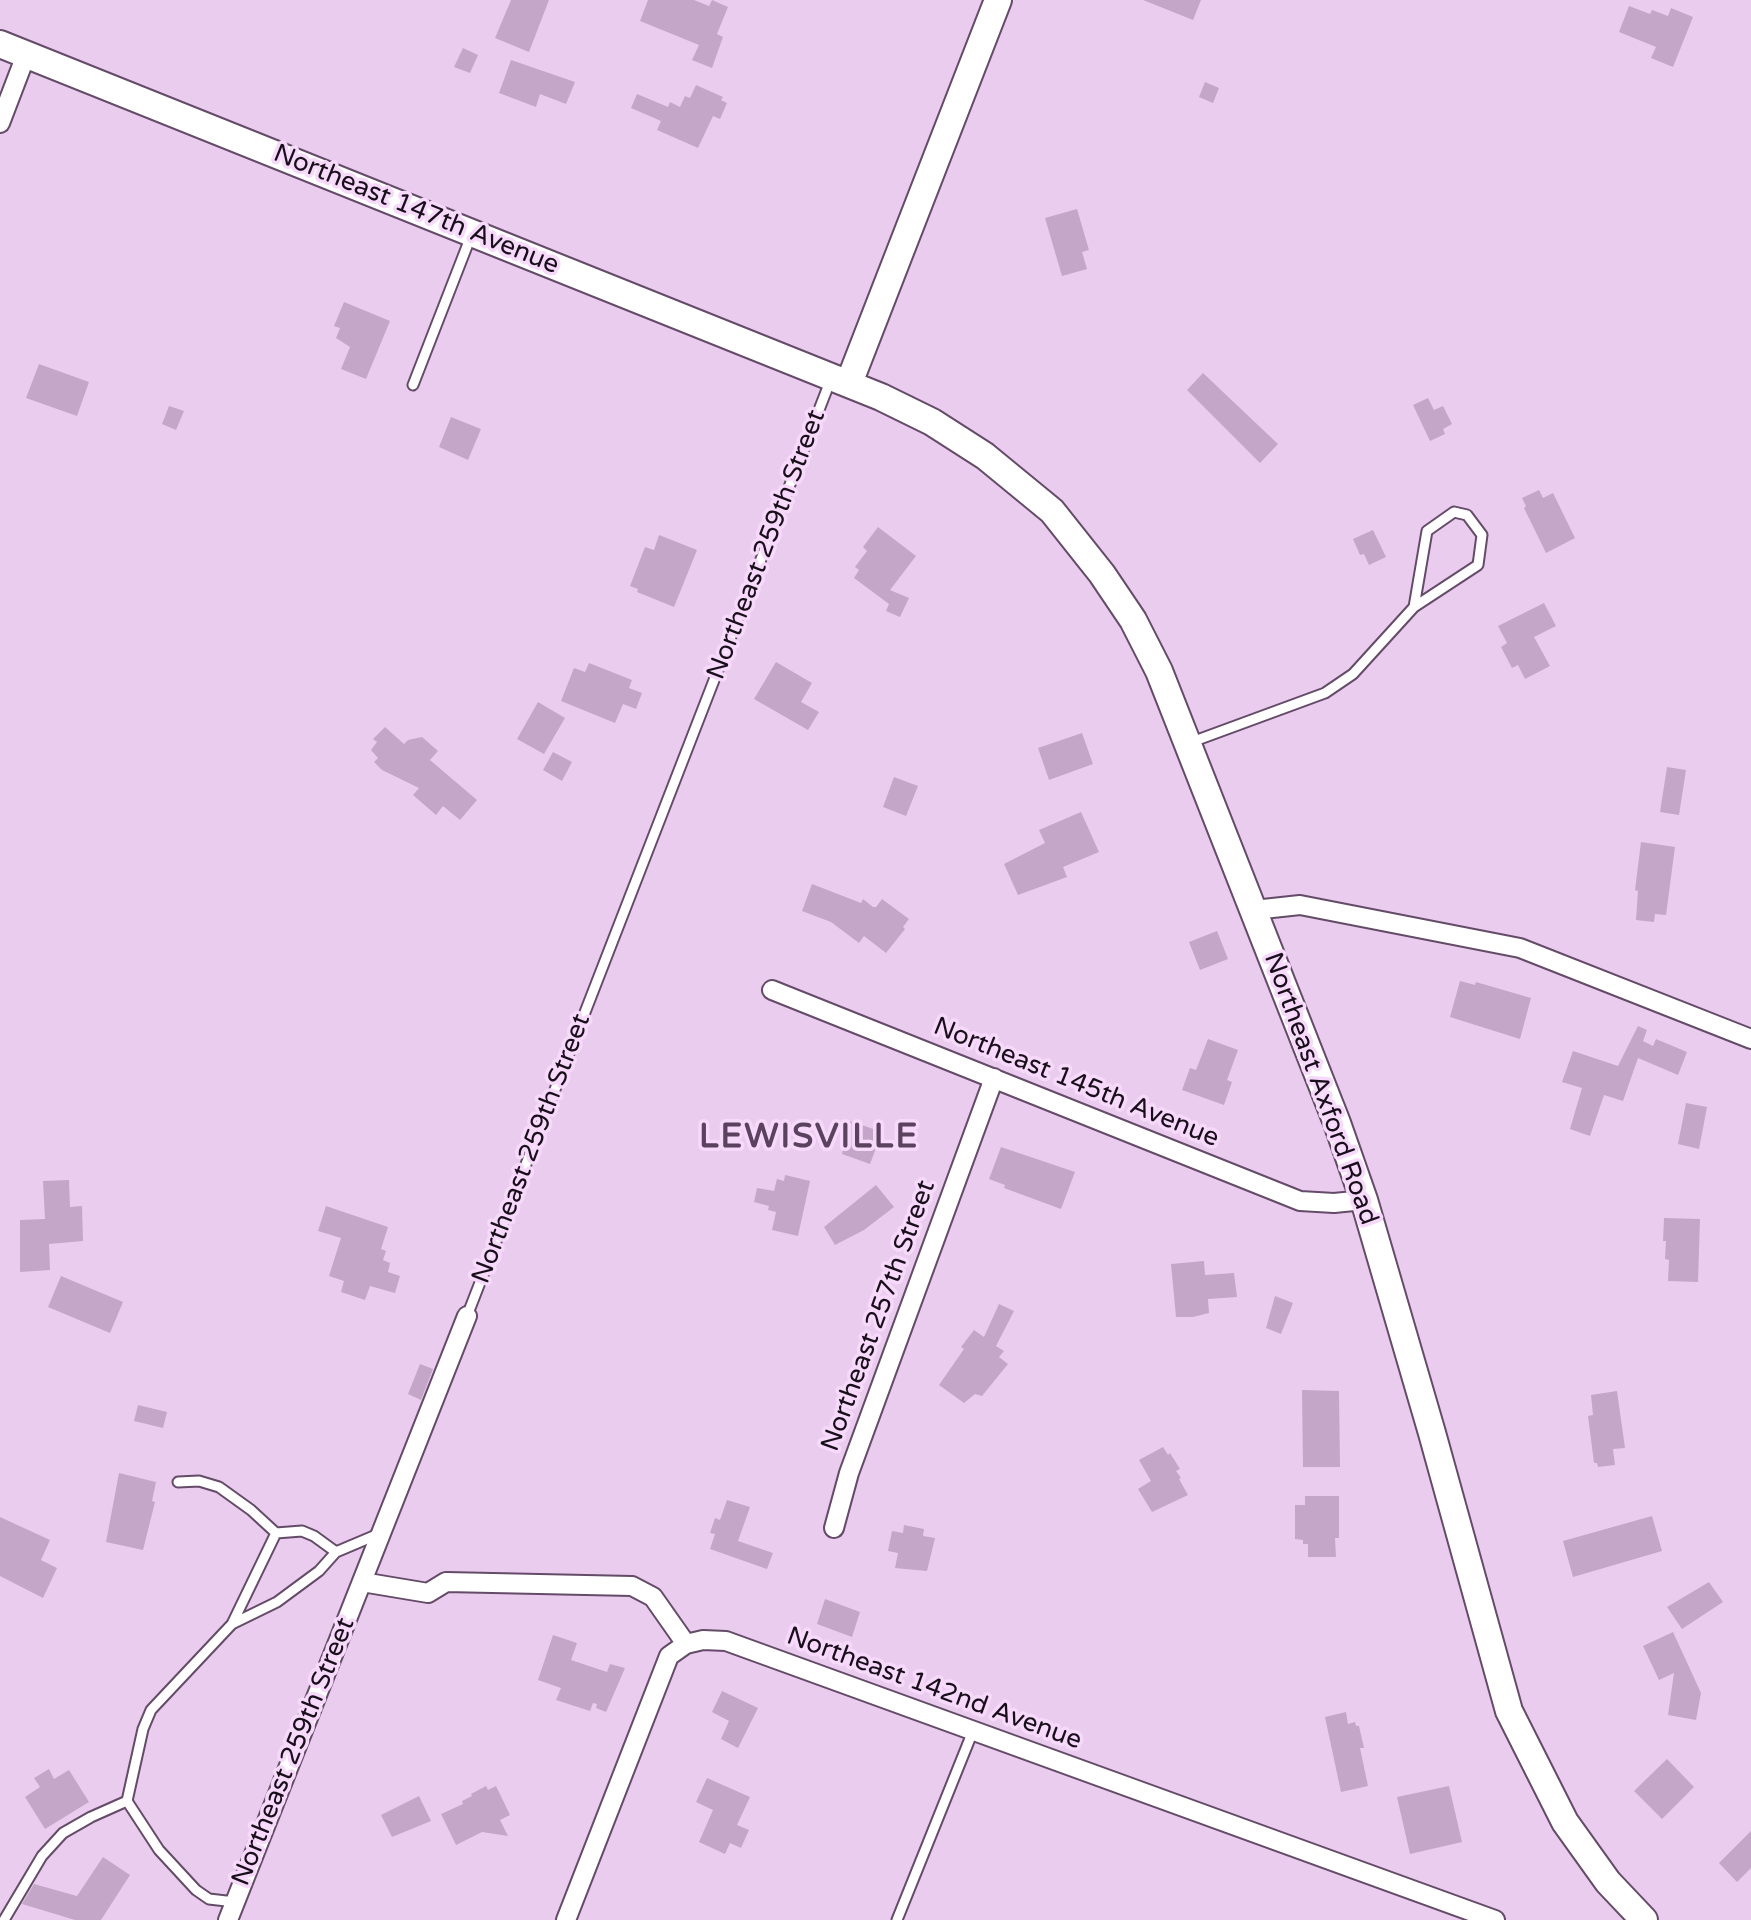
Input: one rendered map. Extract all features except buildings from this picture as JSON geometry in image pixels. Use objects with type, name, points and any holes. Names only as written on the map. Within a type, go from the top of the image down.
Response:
[{"type":"main road","name":"Northeast 259th Street","points":[[841,380],[998,0]]},
{"type":"main road","name":"Northeast 147th Avenue","points":[[0,44],[841,380]]},
{"type":"main road","name":"Northeast Axford Road","points":[[841,380],[932,422],[985,456],[1052,511],[1102,574],[1133,620],[1159,671],[1189,743],[1364,1200],[1509,1711],[1565,1822],[1608,1882],[1644,1920]]},
{"type":"street","points":[[0,123],[26,55]]},
{"type":"street","points":[[1254,910],[1300,905],[1520,948],[1751,1039]]},
{"type":"street","name":"Northeast 145th Avenue","points":[[772,990],[1300,1201],[1334,1203],[1364,1200]]},
{"type":"street","name":"Northeast 257th Street","points":[[834,1528],[849,1473],[994,1078]]},
{"type":"street","name":"Northeast 259th Street","points":[[228,1920],[467,1316]]},
{"type":"street","points":[[362,1582],[428,1593],[446,1582],[632,1586],[653,1597],[686,1644],[669,1656],[566,1920]]},
{"type":"street","name":"Northeast 142nd Avenue","points":[[686,1644],[703,1640],[726,1641],[1495,1920]]},
{"type":"lane","points":[[413,385],[473,233]]},
{"type":"lane","name":"Northeast 259th Street","points":[[467,1316],[841,380]]},
{"type":"lane","points":[[1189,743],[1325,693],[1353,674],[1414,607],[1478,565],[1482,535],[1467,515],[1454,512],[1427,531],[1414,607]]},
{"type":"lane","points":[[178,1482],[199,1481],[219,1487],[276,1533],[302,1531],[336,1552]]},
{"type":"lane","points":[[232,1624],[277,1602],[319,1571],[336,1552],[382,1532]]},
{"type":"lane","points":[[235,1902],[209,1899],[196,1890],[159,1850],[127,1801],[143,1729],[151,1710],[232,1624],[276,1533]]},
{"type":"lane","points":[[897,1920],[973,1731]]},
{"type":"lane","points":[[4,1920],[42,1856],[63,1833],[127,1801]]},
{"type":"district","name":"LEWISVILLE","points":[[809,1138]]}]
